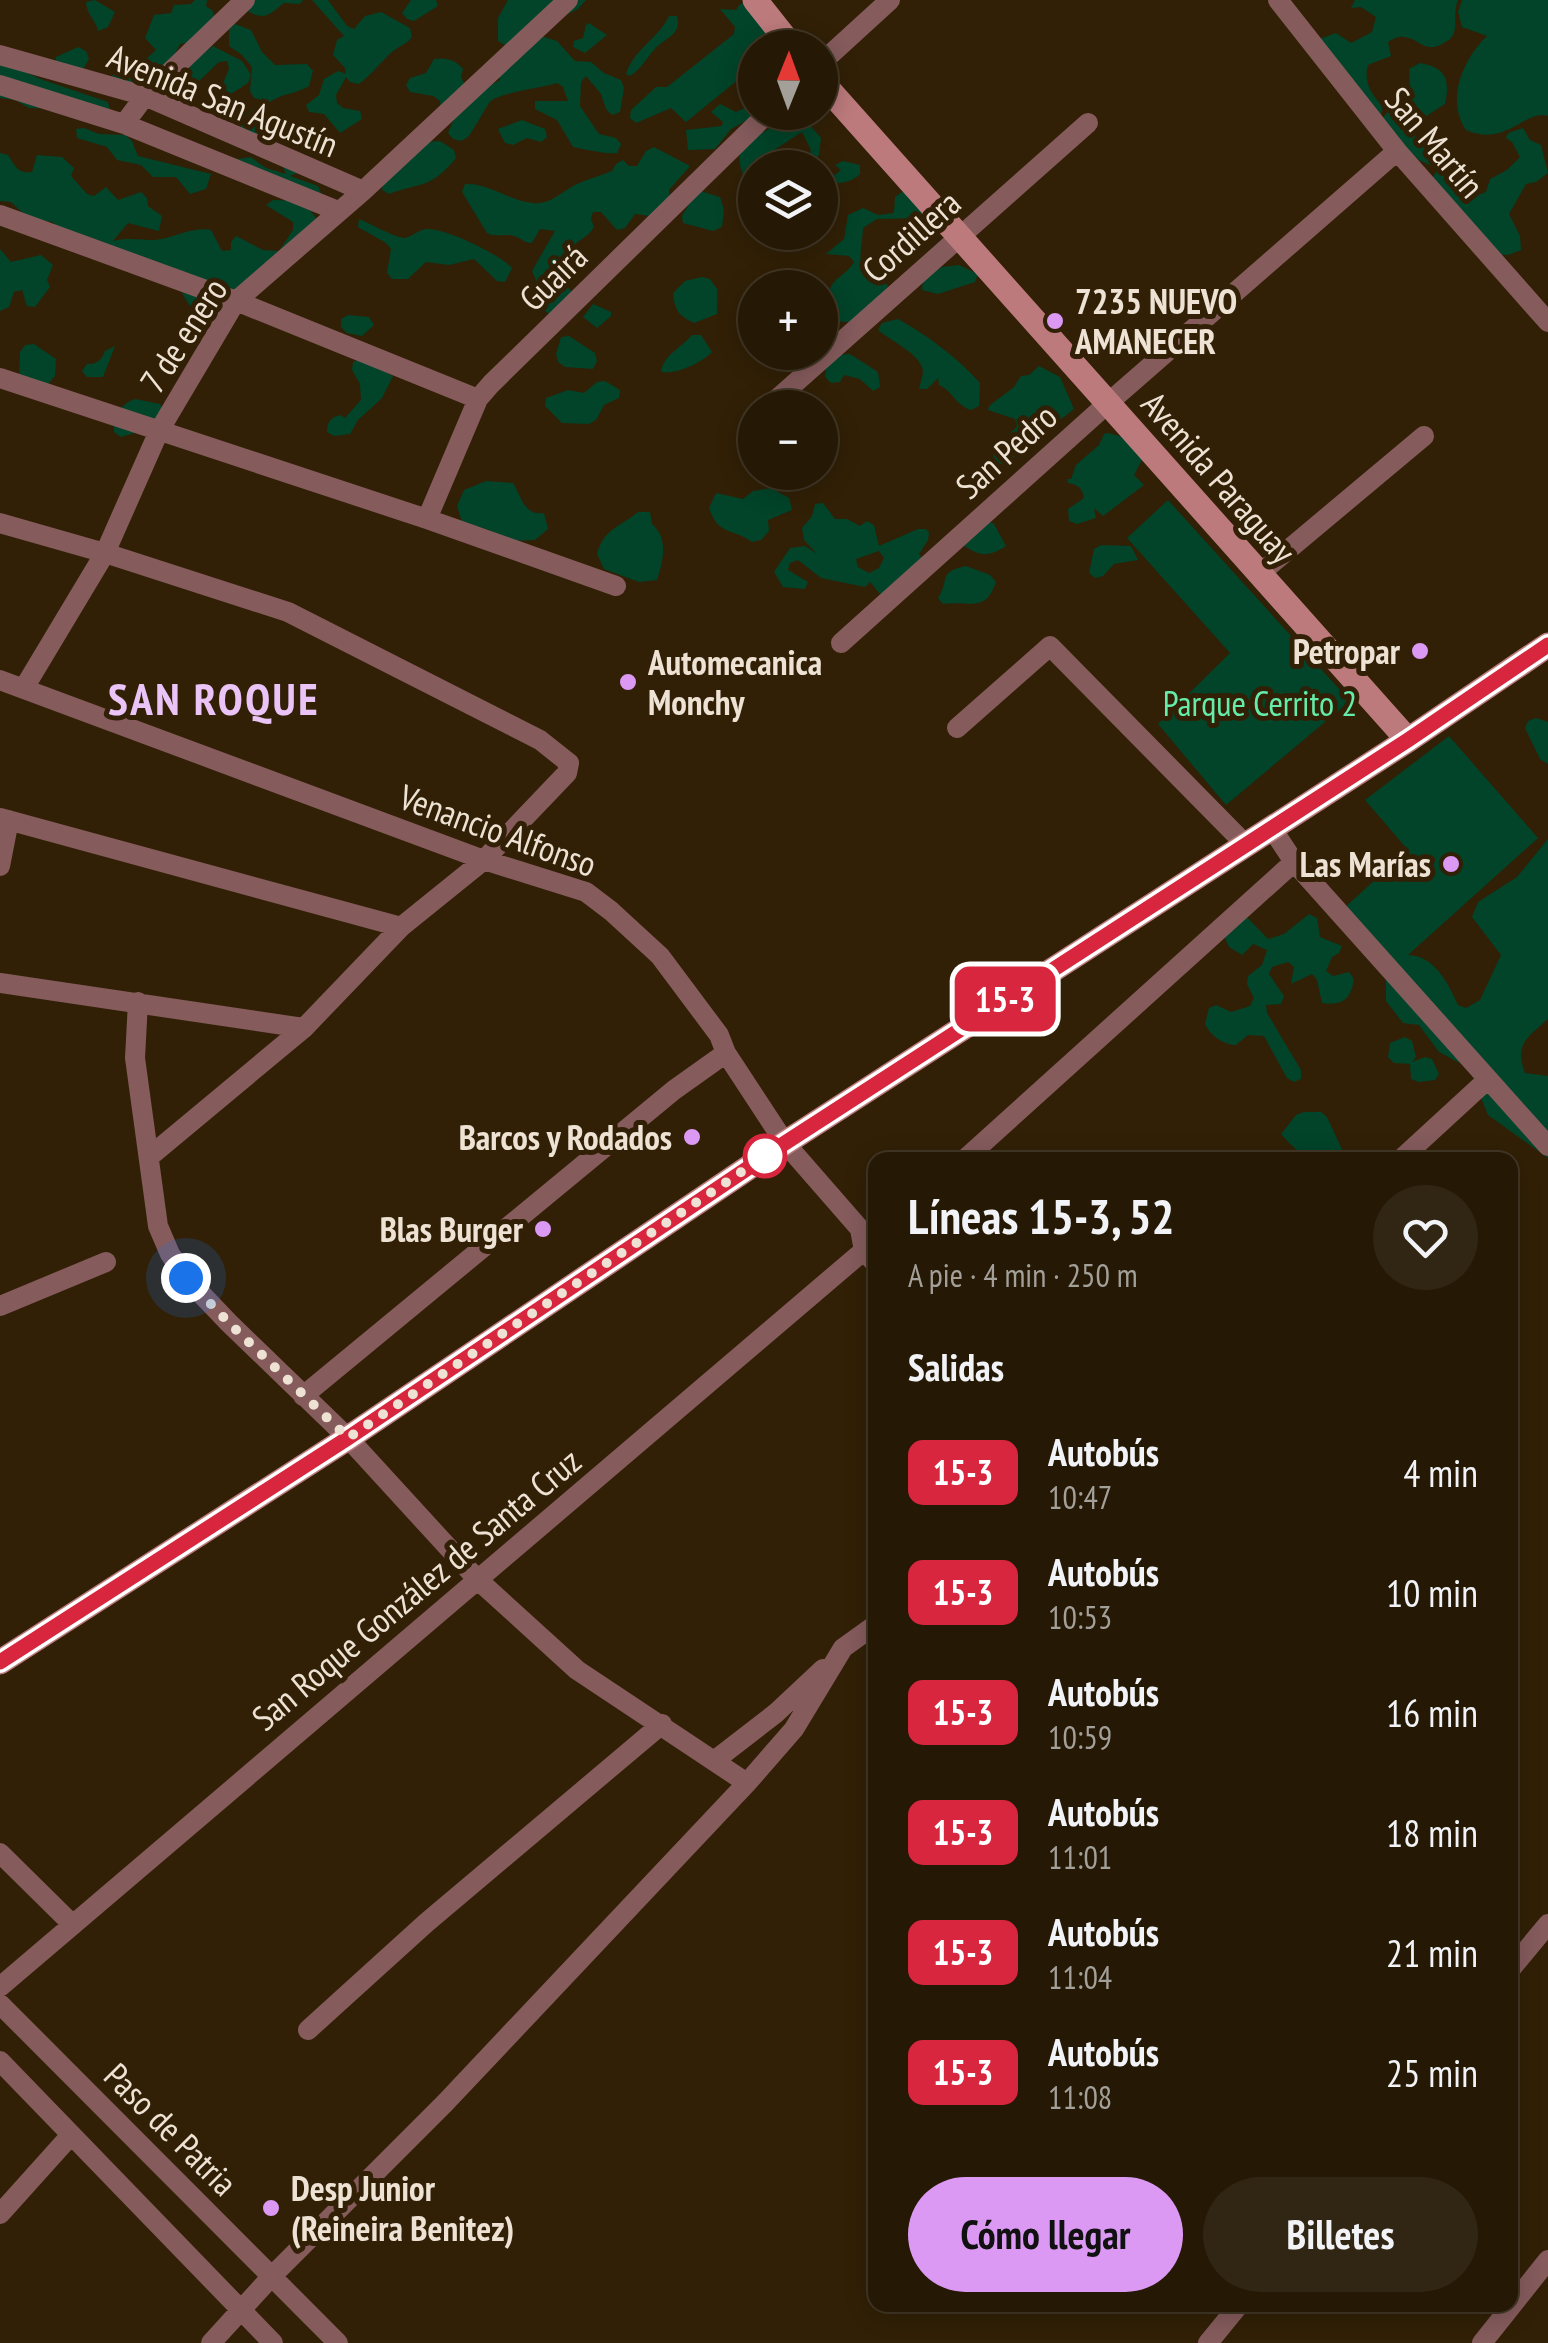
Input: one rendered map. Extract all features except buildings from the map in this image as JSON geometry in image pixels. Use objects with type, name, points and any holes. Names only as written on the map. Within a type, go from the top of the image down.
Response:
[{"type":"main road","points":[[755,0],[779,30]]},
{"type":"main road","name":"Avenida Paraguay","points":[[838,100],[1408,740]]},
{"type":"main road","points":[[0,1662],[348,1438],[785,1143],[1408,740],[1548,645]]},
{"type":"street","points":[[124,124],[145,96],[245,0]]},
{"type":"street","name":"7 de enero","points":[[24,688],[105,553],[159,431],[236,301],[364,192],[568,0]]},
{"type":"street","points":[[838,48],[890,0]]},
{"type":"street","name":"San Martín","points":[[1278,0],[1397,151],[1548,322]]},
{"type":"street","name":"Avenida San Agustín","points":[[0,55],[145,96],[364,192]]},
{"type":"street","name":"Avenida San Agustín","points":[[0,85],[124,124],[338,211]]},
{"type":"street","name":"Cordillera","points":[[787,390],[1088,123]]},
{"type":"street","name":"Guairá","points":[[427,518],[478,399],[751,130]]},
{"type":"street","name":"San Pedro","points":[[841,643],[1397,151]]},
{"type":"street","points":[[0,215],[236,301],[478,399]]},
{"type":"street","points":[[0,378],[427,518],[616,586]]},
{"type":"street","points":[[1258,576],[1424,436]]},
{"type":"street","points":[[0,523],[288,612],[540,740],[568,763],[567,774],[484,860],[401,926],[304,1028],[149,1157]]},
{"type":"street","points":[[957,728],[1050,646],[1245,844]]},
{"type":"street","name":"Venancio Alfonso","points":[[0,680],[484,860],[586,892],[660,956],[718,1035],[785,1143],[860,1229],[868,1246]]},
{"type":"street","points":[[0,866],[4,819],[401,926]]},
{"type":"street","points":[[1270,827],[1294,862],[1548,1146]]},
{"type":"street","points":[[973,1152],[1294,862]]},
{"type":"street","points":[[0,983],[304,1028]]},
{"type":"street","points":[[138,1002],[135,1058],[158,1226],[170,1254],[203,1297],[348,1438],[478,1580],[577,1670],[746,1783]]},
{"type":"street","points":[[303,1396],[674,1090],[726,1053]]},
{"type":"street","points":[[1409,1152],[1488,1080]]},
{"type":"street","name":"San Roque González de Santa Cruz","points":[[0,1988],[478,1580],[868,1255]]},
{"type":"street","points":[[0,1306],[106,1262]]},
{"type":"street","points":[[714,1761],[868,1631]]},
{"type":"street","points":[[211,2343],[272,2276],[445,2104],[746,1783],[794,1729],[840,1653]]},
{"type":"street","points":[[308,2030],[426,1923],[662,1724]]},
{"type":"street","points":[[0,1853],[73,1925]]},
{"type":"street","points":[[1518,1960],[1548,1924]]},
{"type":"street","name":"Paso de Patria","points":[[0,2004],[338,2343]]},
{"type":"street","points":[[0,2061],[273,2343]]},
{"type":"street","points":[[0,2214],[71,2135]]},
{"type":"street","points":[[1518,2298],[1548,2260]]},
{"type":"street","points":[[1208,2343],[1233,2312]]},
{"type":"street","points":[[1482,2343],[1507,2312]]},
{"type":"green space","points":[[95,0],[115,12],[108,27],[98,31],[86,2]]},
{"type":"green space","points":[[207,0],[206,6],[213,11],[217,27],[180,44],[168,67],[153,71],[142,94],[110,82],[113,74],[137,67],[156,50],[145,38],[154,15],[171,13],[174,5]]},
{"type":"green space","points":[[245,0],[303,0],[300,4],[284,3],[260,16],[249,12]]},
{"type":"green space","points":[[312,0],[328,0],[347,26],[354,29],[365,16],[381,12],[410,28],[412,37],[359,84],[346,77],[336,95],[337,103],[360,111],[362,119],[340,133],[324,114],[309,112],[306,105],[319,95],[324,79],[338,71],[346,74],[333,55],[337,40],[344,36]]},
{"type":"green space","points":[[411,0],[436,0],[438,6],[414,21],[402,13]]},
{"type":"green space","points":[[508,0],[586,0],[578,9],[505,45],[498,41],[498,18]]},
{"type":"green space","points":[[1355,0],[1458,0],[1454,33],[1449,40],[1431,47],[1398,37],[1388,42],[1391,56],[1368,65],[1368,83],[1383,107],[1381,116],[1319,39],[1336,33],[1351,43],[1372,32],[1376,17],[1361,7],[1351,8]]},
{"type":"green space","points":[[1462,0],[1548,0],[1548,116],[1532,117],[1493,134],[1466,130],[1460,118],[1457,92],[1465,67],[1487,36],[1462,27],[1458,12]]},
{"type":"green space","points":[[748,2],[770,30],[738,30],[738,80],[686,122],[671,108],[636,123],[630,118],[631,110],[656,87],[667,87],[734,34],[735,27],[720,9],[736,10]]},
{"type":"green space","points":[[669,16],[677,16],[675,32],[634,73],[626,74],[635,58]]},
{"type":"green space","points":[[589,23],[607,35],[585,53],[573,47],[574,41],[583,38]]},
{"type":"green space","points":[[235,24],[251,30],[262,52],[275,65],[307,64],[313,71],[309,86],[270,102],[254,98],[250,91],[252,67],[229,46],[229,29]]},
{"type":"green space","points":[[541,36],[557,41],[575,61],[591,62],[621,80],[624,88],[620,112],[612,115],[586,76],[581,82],[580,106],[599,134],[616,138],[621,144],[617,153],[573,147],[557,120],[535,109],[535,101],[568,101],[563,87],[557,83],[493,99],[468,137],[461,141],[448,133],[454,119],[441,109],[440,101],[410,92],[406,85],[410,78],[426,73],[434,59],[443,58],[463,69],[461,77],[466,87],[479,91],[500,80],[498,64],[521,58],[523,50]]},
{"type":"green space","points":[[213,46],[242,61],[251,75],[248,83],[231,94],[224,91],[229,69],[227,61],[219,62],[178,101],[170,102],[161,88],[169,75],[186,75],[193,61]]},
{"type":"green space","points":[[78,47],[86,51],[89,59],[81,73],[56,65],[56,57]]},
{"type":"green space","points":[[0,61],[108,102],[110,110],[29,108],[0,98]]},
{"type":"green space","points":[[1420,63],[1441,72],[1447,88],[1445,104],[1417,122],[1415,138],[1432,151],[1446,149],[1451,157],[1462,161],[1458,186],[1476,196],[1486,192],[1490,179],[1520,157],[1506,138],[1508,133],[1523,128],[1530,140],[1541,145],[1548,173],[1526,184],[1509,214],[1520,236],[1521,250],[1497,254],[1431,180],[1438,169],[1419,160],[1379,122],[1410,86],[1409,69]]},
{"type":"green space","points":[[720,104],[736,112],[738,125],[715,149],[688,150],[686,130],[722,126],[723,122],[711,112]]},
{"type":"green space","points":[[256,105],[268,115],[268,123],[256,135],[242,132],[240,123]]},
{"type":"green space","points":[[522,120],[545,129],[547,137],[541,142],[527,138],[513,145],[505,143],[498,129]]},
{"type":"green space","points":[[76,129],[99,134],[125,135],[138,156],[211,174],[206,189],[190,194],[176,177],[153,177],[141,165],[117,160],[107,147],[77,138]]},
{"type":"green space","points":[[814,130],[821,138],[820,150],[811,150],[802,132],[774,150],[740,150],[745,135]]},
{"type":"green space","points":[[440,141],[454,150],[456,158],[439,175],[389,194],[382,190],[385,173],[423,142]]},
{"type":"green space","points":[[654,147],[690,166],[669,190],[671,207],[658,217],[635,214],[625,228],[617,230],[601,212],[593,212],[594,227],[572,249],[577,255],[576,264],[559,278],[577,297],[550,315],[544,310],[532,271],[555,231],[540,229],[532,243],[487,233],[462,192],[465,184],[483,186],[524,202],[545,202],[612,171],[623,160],[629,166],[637,166],[646,151]]},
{"type":"green space","points":[[0,153],[8,155],[23,172],[32,172],[37,155],[62,157],[74,168],[71,176],[87,194],[94,196],[106,187],[118,200],[141,192],[148,206],[162,216],[159,231],[128,223],[113,241],[155,240],[204,229],[211,230],[222,251],[231,250],[236,236],[263,250],[279,251],[293,230],[293,222],[266,205],[273,200],[304,201],[318,221],[210,332],[187,301],[179,275],[63,234],[53,222],[29,219],[11,202],[0,201]]},
{"type":"green space","points":[[251,157],[266,168],[286,174],[281,162],[304,170],[290,176],[318,186],[319,201],[226,161]]},
{"type":"green space","points":[[838,164],[860,165],[860,174],[838,183]]},
{"type":"green space","points":[[697,190],[720,197],[724,210],[722,227],[713,231],[683,223],[682,216]]},
{"type":"green space","points":[[902,192],[910,194],[928,211],[924,218],[877,219],[863,228],[861,264],[888,285],[883,300],[860,323],[838,321],[838,279],[854,262],[849,256],[826,254],[838,250],[848,215],[863,208],[878,215],[894,213],[895,197]]},
{"type":"green space","points":[[359,219],[404,238],[426,229],[445,232],[485,249],[512,268],[505,282],[497,281],[474,259],[449,265],[426,262],[408,279],[392,279],[387,273],[391,249],[358,227]]},
{"type":"green space","points":[[0,249],[11,262],[41,255],[53,265],[47,280],[50,287],[35,307],[27,306],[22,290],[14,292],[9,307],[0,311]]},
{"type":"green space","points":[[959,265],[978,274],[975,282],[938,294],[922,290],[923,278],[942,267]]},
{"type":"green space","points":[[710,279],[717,289],[717,314],[694,323],[678,312],[673,293],[685,281]]},
{"type":"green space","points":[[593,304],[611,312],[597,328],[583,317]]},
{"type":"green space","points":[[348,315],[369,317],[374,325],[362,336],[347,333],[341,327],[341,319]]},
{"type":"green space","points":[[898,319],[942,348],[980,383],[979,406],[971,410],[961,405],[939,385],[938,378],[927,389],[919,389],[921,365],[878,330],[882,323]]},
{"type":"green space","points":[[692,335],[701,335],[712,352],[688,367],[661,372],[669,356]]},
{"type":"green space","points":[[569,336],[595,353],[593,369],[565,367],[558,362],[561,337]]},
{"type":"green space","points":[[34,344],[56,359],[55,376],[43,390],[19,385],[20,352],[25,345]]},
{"type":"green space","points":[[115,346],[103,377],[87,377],[82,371],[87,364],[98,361]]},
{"type":"green space","points":[[850,354],[878,372],[880,387],[873,391],[860,379],[844,375],[840,382],[831,383],[825,377],[826,370],[838,370],[838,355]]},
{"type":"green space","points":[[361,359],[393,376],[382,398],[358,420],[350,434],[334,436],[327,432],[330,421],[340,415],[345,418],[361,400],[360,384],[352,370],[353,362]]},
{"type":"green space","points":[[1039,366],[1060,377],[1074,409],[1060,420],[1031,427],[1014,457],[994,465],[993,453],[1016,443],[1010,433],[1017,427],[1015,419],[988,410],[989,406],[1014,387],[1021,376],[1029,375]]},
{"type":"green space","points":[[605,381],[620,390],[619,398],[604,405],[596,420],[589,424],[562,423],[545,406],[546,398],[568,390],[584,393],[597,382]]},
{"type":"green space","points":[[135,399],[160,404],[164,412],[138,432],[121,437],[114,432],[116,416]]},
{"type":"green space","points":[[1108,433],[1134,440],[1142,460],[1134,475],[1144,485],[1103,516],[1094,508],[1096,518],[1077,524],[1069,521],[1068,509],[1084,498],[1067,479]]},
{"type":"green space","points":[[486,481],[513,483],[528,509],[544,513],[548,529],[535,540],[509,541],[462,522],[457,506],[464,490]]},
{"type":"green space","points":[[775,490],[789,498],[792,510],[768,520],[769,531],[761,540],[752,542],[722,527],[709,508],[716,493],[743,499],[753,491]]},
{"type":"green space","name":"Parque Cerrito 2","points":[[1168,500],[1350,701],[1226,805],[1158,724],[1230,653],[1127,538]]},
{"type":"green space","points":[[823,503],[835,519],[847,519],[860,526],[867,521],[874,525],[879,546],[926,529],[928,540],[919,554],[924,560],[877,601],[880,594],[870,582],[865,587],[821,578],[798,560],[790,563],[788,570],[808,582],[805,589],[783,587],[774,572],[790,548],[805,546],[817,554],[804,540],[802,528],[812,516],[815,504]],"holes":[[[879,551],[884,558],[879,568],[869,573],[858,567],[856,559]]]},
{"type":"green space","points":[[638,512],[650,512],[663,543],[657,580],[639,582],[604,569],[597,554],[608,533]]},
{"type":"green space","points":[[987,520],[994,524],[1006,546],[984,554],[963,545]]},
{"type":"green space","points":[[1101,545],[1131,546],[1138,560],[1114,564],[1103,576],[1095,578],[1089,573],[1094,549]]},
{"type":"green space","points":[[966,566],[990,575],[996,582],[992,592],[976,604],[943,604],[938,598],[946,577]]},
{"type":"green space","points":[[1536,718],[1548,722],[1548,764],[1540,759],[1525,728],[1528,721]]},
{"type":"green space","points":[[1449,736],[1538,838],[1408,955],[1433,965],[1458,1005],[1466,1008],[1480,1000],[1501,955],[1472,917],[1478,902],[1517,877],[1548,839],[1548,1019],[1524,1042],[1521,1055],[1525,1073],[1548,1076],[1548,1158],[1488,1115],[1469,1068],[1439,1052],[1419,1025],[1403,1023],[1386,1001],[1386,969],[1344,908],[1408,850],[1365,800]]},
{"type":"green space","points":[[1309,914],[1317,918],[1320,937],[1342,946],[1326,971],[1333,976],[1349,972],[1354,979],[1345,1000],[1322,1003],[1312,974],[1291,984],[1294,967],[1288,962],[1272,967],[1269,974],[1284,996],[1281,1004],[1266,1005],[1267,1013],[1301,1070],[1301,1079],[1294,1082],[1287,1078],[1264,1036],[1248,1035],[1231,1045],[1218,1039],[1205,1024],[1209,1008],[1216,1005],[1231,1012],[1250,1006],[1254,998],[1247,984],[1248,976],[1262,965],[1267,950],[1253,944],[1242,955],[1229,947],[1222,932],[1245,915],[1268,939],[1284,934]]},
{"type":"green space","points":[[1405,1037],[1412,1041],[1416,1057],[1412,1062],[1425,1057],[1432,1059],[1439,1074],[1435,1080],[1411,1079],[1410,1064],[1394,1063],[1388,1057],[1390,1043]]},
{"type":"green space","points":[[1321,1112],[1343,1152],[1296,1149],[1281,1134],[1296,1115]]},
{"type":"bus line","name":"15-3","points":[[0,1662],[348,1438],[785,1143],[1408,740],[1548,645]]},
{"type":"place","name":"7235 NUEVO AMANECER","points":[[1055,321]]},
{"type":"place","name":"Petropar","points":[[1420,651]]},
{"type":"place","name":"Automecanica Monchy","points":[[628,682]]},
{"type":"place","name":"Las Marías","points":[[1451,864]]},
{"type":"place","name":"Barcos y Rodados","points":[[692,1137]]},
{"type":"place","name":"Blas Burger","points":[[543,1229]]},
{"type":"place","name":"Desp Junior (Reineira Benitez)","points":[[271,2208]]},
{"type":"district","name":"SAN ROQUE","points":[[214,698]]},
{"type":"route","points":[[186,1278],[348,1438],[765,1156]]}]
